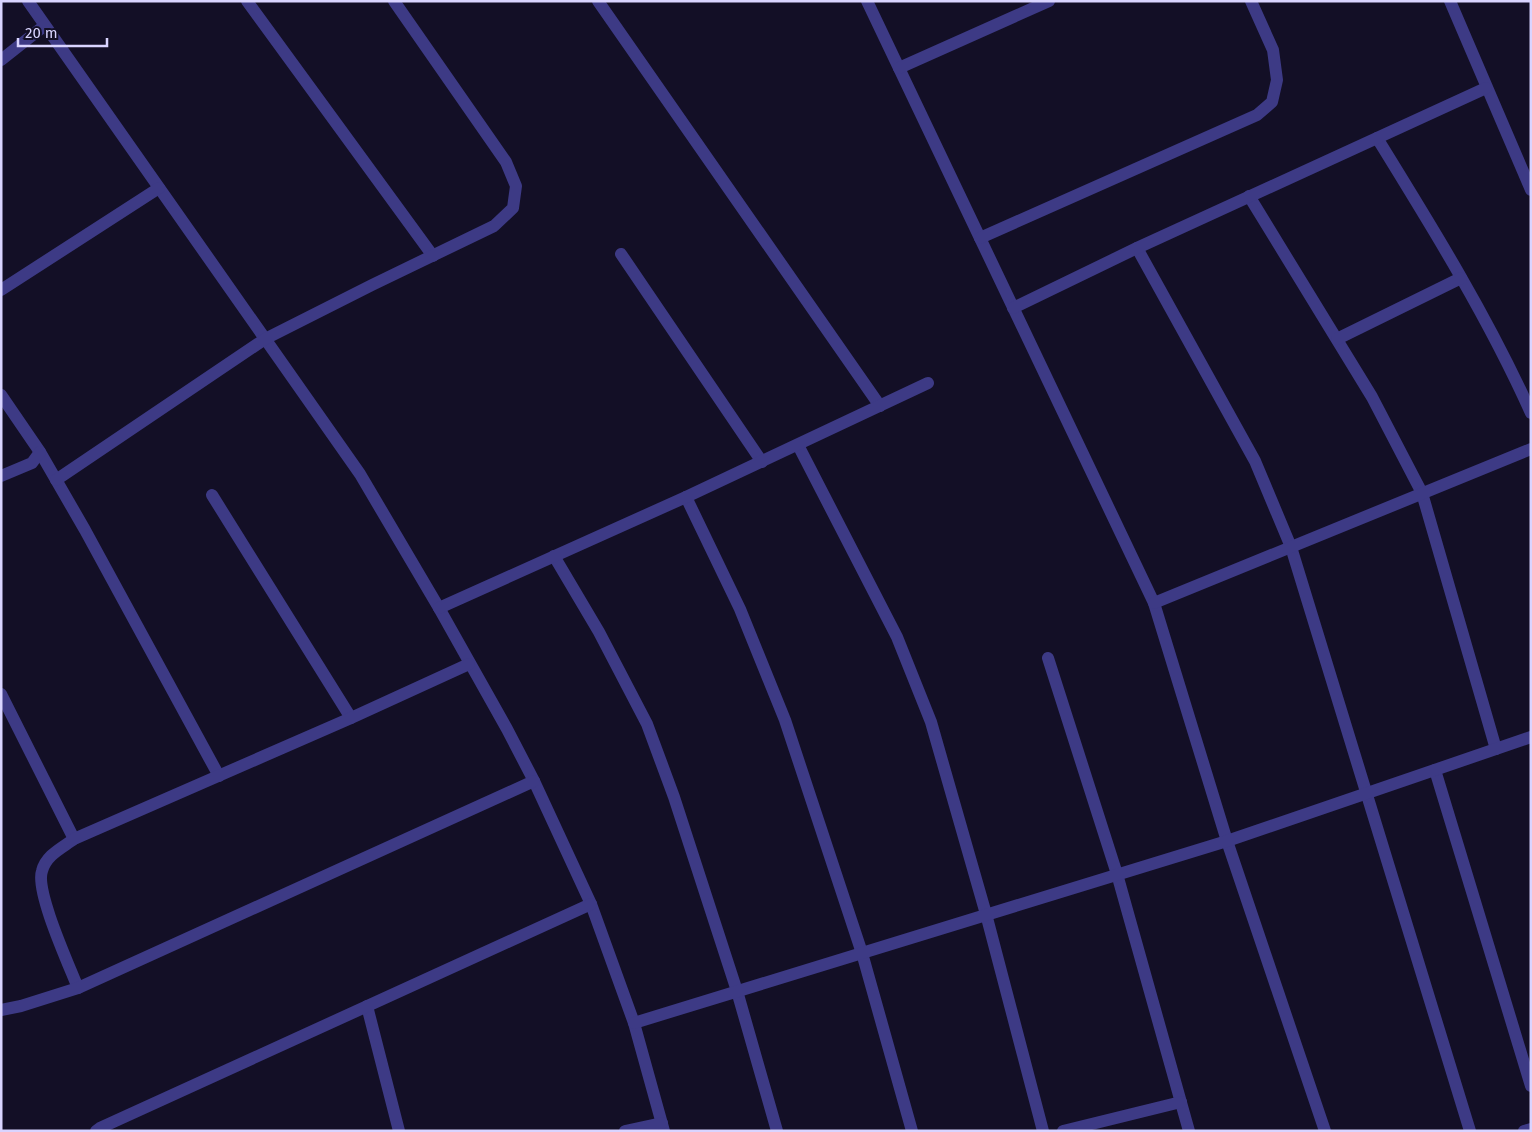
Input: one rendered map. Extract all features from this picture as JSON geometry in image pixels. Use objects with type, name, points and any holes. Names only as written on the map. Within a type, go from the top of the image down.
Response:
[{"type":"street","points":[[28,1],[360,474],[508,729],[591,904],[634,1023],[663,1127],[625,1131]]},
{"type":"street","points":[[247,1],[433,256]]},
{"type":"street","points":[[56,480],[265,339],[494,226],[513,208],[516,186],[506,162],[394,1]]},
{"type":"street","points":[[598,1],[880,406]]},
{"type":"street","points":[[868,1],[1154,603],[1227,841],[1325,1131]]},
{"type":"street","points":[[900,68],[1049,1]]},
{"type":"street","points":[[980,238],[1258,115],[1272,102],[1277,80],[1273,50],[1251,1]]},
{"type":"street","points":[[1450,1],[1531,190]]},
{"type":"street","points":[[1,60],[44,26]]},
{"type":"street","points":[[1013,308],[1137,248],[1486,88]]},
{"type":"street","points":[[1377,138],[1441,241],[1517,382],[1531,413]]},
{"type":"street","points":[[1,290],[159,188]]},
{"type":"street","points":[[1249,196],[1372,397],[1422,493],[1496,749]]},
{"type":"street","points":[[1137,248],[1255,460],[1292,547],[1470,1131]]},
{"type":"street","points":[[621,254],[762,462]]},
{"type":"street","points":[[1337,339],[1461,278]]},
{"type":"street","points":[[439,608],[686,497],[928,383]]},
{"type":"street","points":[[1,395],[40,452],[220,776]]},
{"type":"street","points":[[798,445],[897,637],[930,722],[986,914],[1043,1131]]},
{"type":"street","points":[[1154,603],[1531,449]]},
{"type":"street","points":[[1,476],[32,463],[40,452]]},
{"type":"street","points":[[212,494],[351,718]]},
{"type":"street","points":[[686,497],[740,609],[785,720],[862,953],[912,1131]]},
{"type":"street","points":[[554,556],[599,632],[646,724],[674,797],[737,991],[776,1131]]},
{"type":"street","points":[[1048,658],[1117,874],[1189,1131]]},
{"type":"street","points":[[78,988],[42,896],[41,872],[49,857],[74,839],[351,718],[469,664]]},
{"type":"street","points":[[1,694],[74,839]]},
{"type":"street","points":[[634,1023],[1227,841],[1531,737]]},
{"type":"street","points":[[1435,770],[1531,1086]]},
{"type":"street","points":[[1,1010],[21,1006],[78,988],[534,781]]},
{"type":"street","points":[[96,1131],[591,904]]},
{"type":"street","points":[[367,1006],[399,1131]]},
{"type":"street","points":[[1063,1131],[1181,1102]]},
{"type":"street","points":[[1524,1131],[1531,1128]]}]
